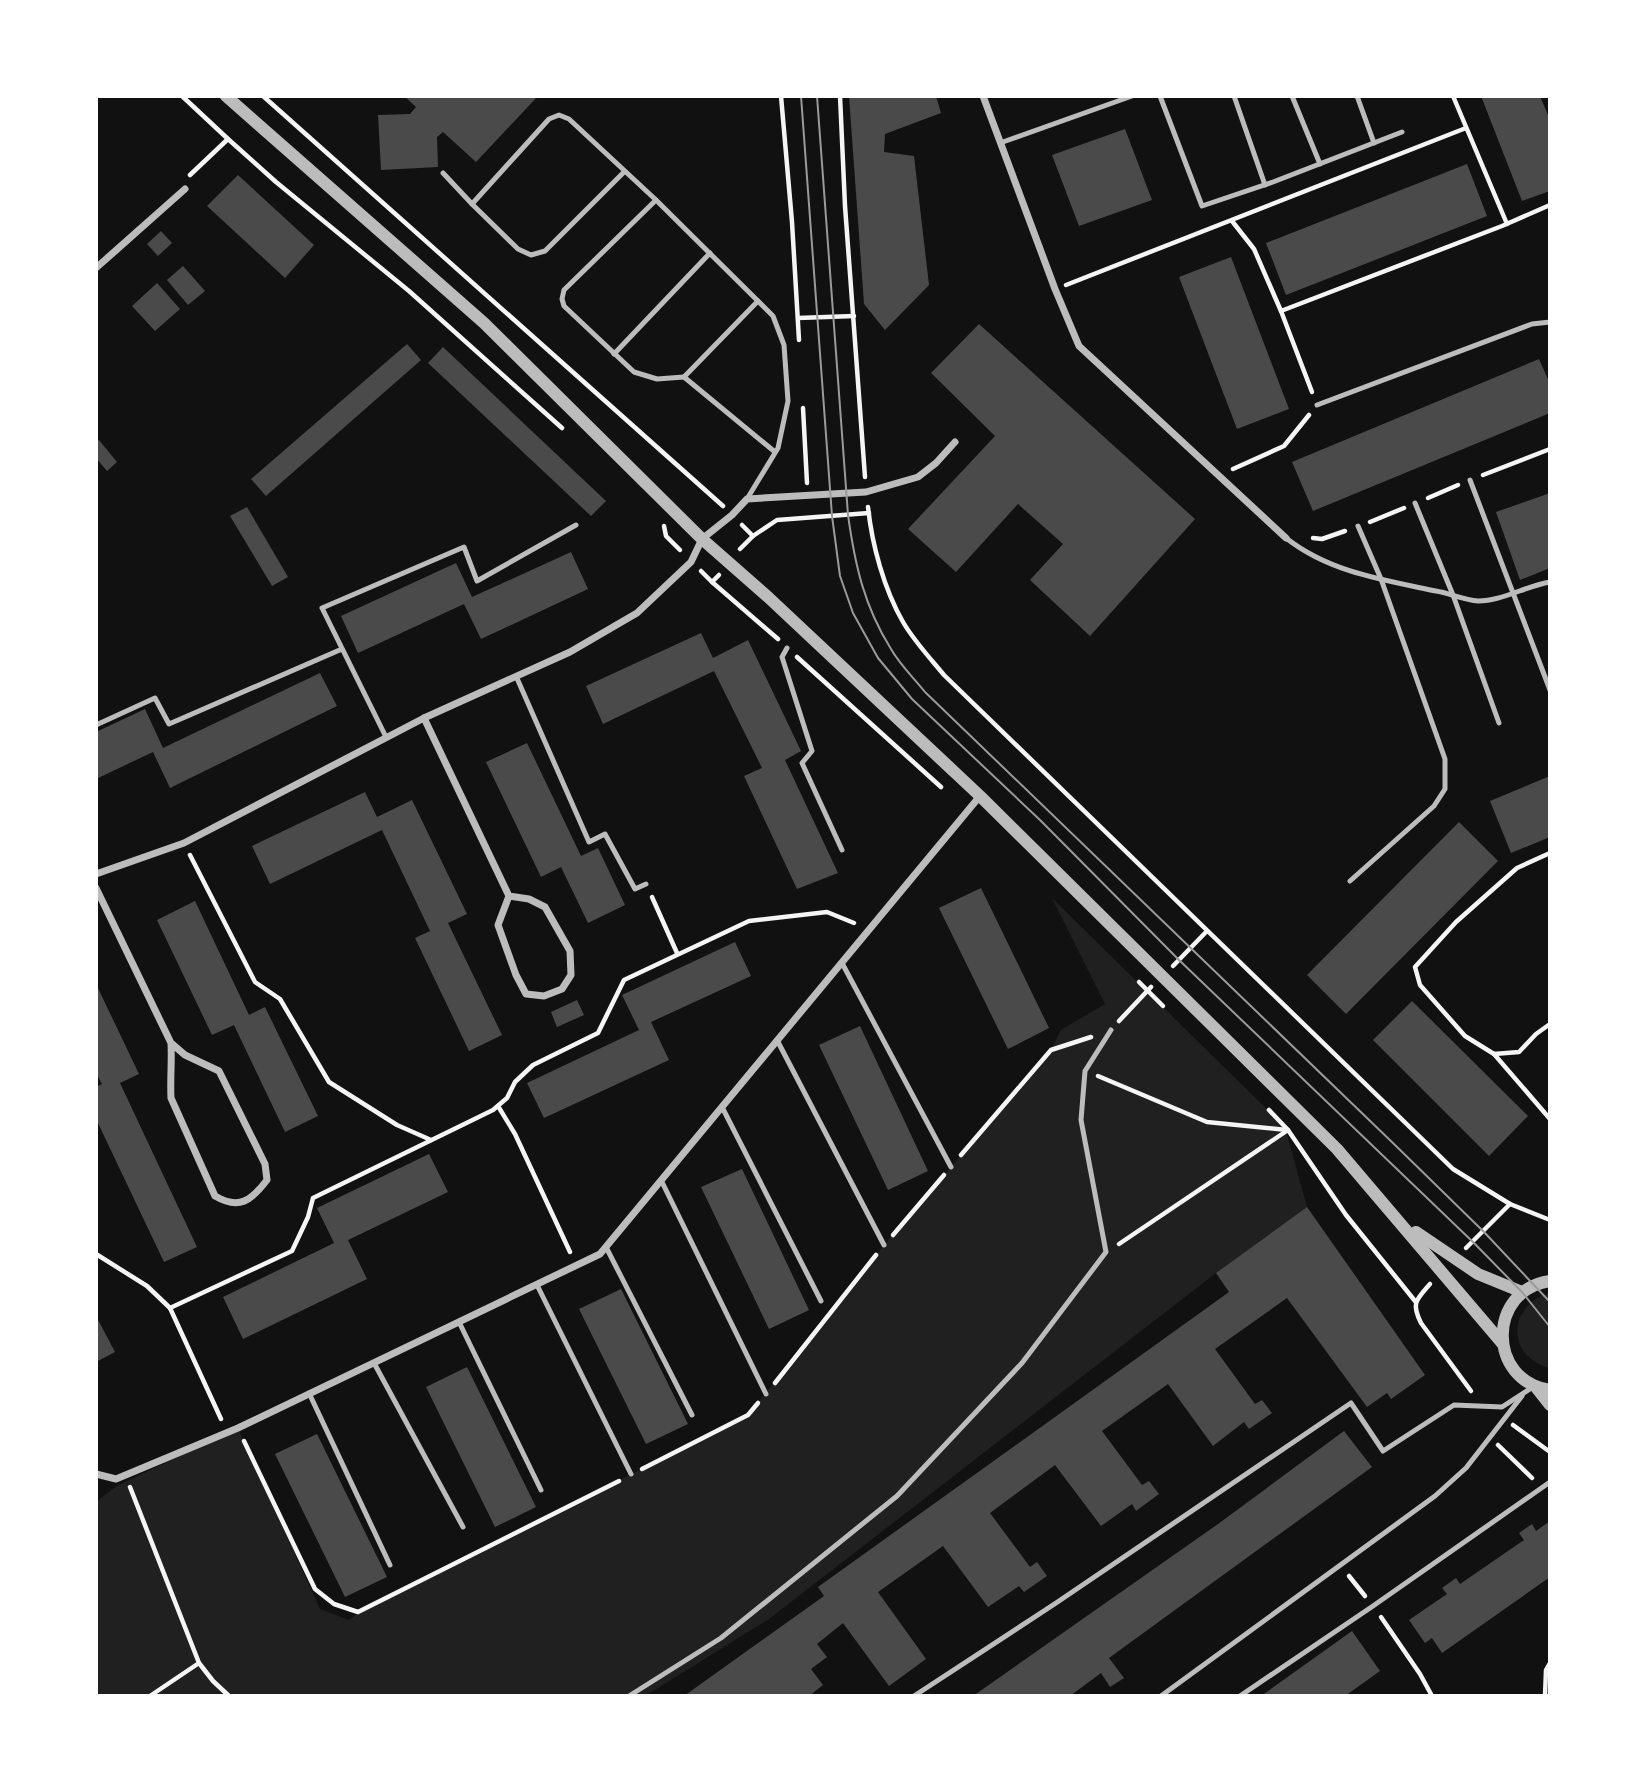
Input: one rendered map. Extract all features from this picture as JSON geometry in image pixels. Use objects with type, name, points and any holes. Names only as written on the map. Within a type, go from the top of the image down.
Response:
[{"type":"street","points":[[226,96],[484,323],[702,539],[768,597],[980,796],[1163,976],[1337,1149],[1404,1224],[1502,1343],[1511,1366],[1530,1388],[1550,1405]]},
{"type":"street","points":[[983,96],[1079,346],[1286,538]]},
{"type":"street","points":[[96,268],[185,190]]},
{"type":"street","points":[[96,874],[184,843],[424,718],[570,652],[637,613],[691,562],[702,539],[733,515],[747,499],[866,492],[918,477],[936,463],[955,442]]},
{"type":"street","points":[[424,718],[509,896],[498,925],[516,975],[526,994],[544,996],[562,989],[572,975],[570,951],[545,906],[529,899],[509,896]]},
{"type":"street","points":[[96,1474],[116,1479],[238,1428],[600,1254],[980,796]]},
{"type":"street","points":[[96,888],[170,1043],[173,1065],[171,1098],[215,1196],[225,1202],[240,1203],[256,1194],[267,1180],[265,1164],[219,1071],[185,1055],[170,1043]]},
{"type":"street","points":[[1404,1224],[1478,1274],[1522,1292]]},
{"type":"street","points":[[1502,1343],[1503,1324],[1511,1306],[1522,1292],[1550,1281]]},
{"type":"street","points":[[1530,1388],[1550,1390]]},
{"type":"lane","points":[[1000,143],[1132,96]]},
{"type":"lane","points":[[1160,96],[1202,206],[1265,185],[1402,132]]},
{"type":"lane","points":[[1234,96],[1265,185]]},
{"type":"lane","points":[[1292,96],[1320,164]]},
{"type":"lane","points":[[1357,96],[1374,143]]},
{"type":"lane","points":[[472,204],[549,119],[559,115],[569,119],[773,316],[783,345],[788,401],[775,452],[747,499]]},
{"type":"lane","points":[[443,173],[518,249],[531,255],[545,251],[625,172]]},
{"type":"lane","points":[[656,201],[564,290],[564,306],[634,372],[657,379],[684,377],[758,300]]},
{"type":"lane","points":[[614,354],[710,253]]},
{"type":"lane","points":[[1317,405],[1532,324],[1550,322]]},
{"type":"lane","points":[[684,377],[775,452]]},
{"type":"lane","points":[[1470,480],[1550,690]]},
{"type":"lane","points":[[1415,503],[1453,595],[1499,723]]},
{"type":"lane","points":[[386,737],[321,608],[464,547],[477,581],[576,526]]},
{"type":"lane","points":[[1350,881],[1434,806],[1445,789],[1445,759],[1381,579],[1358,526]]},
{"type":"lane","points":[[1286,538],[1306,553],[1331,565],[1477,601],[1550,582]]},
{"type":"lane","points":[[787,648],[782,657],[812,751],[802,762],[842,850]]},
{"type":"lane","points":[[96,725],[155,698],[169,724],[342,649]]},
{"type":"lane","points":[[516,677],[589,842],[605,834],[635,889],[646,884]]},
{"type":"lane","points":[[842,963],[951,1167]]},
{"type":"lane","points":[[629,1696],[721,1638],[897,1496],[1022,1363],[1106,1252],[1081,1120],[1085,1071],[1111,1030]]},
{"type":"lane","points":[[777,1040],[884,1245]]},
{"type":"lane","points":[[722,1107],[821,1301]]},
{"type":"lane","points":[[661,1180],[766,1394]]},
{"type":"lane","points":[[606,1247],[692,1415]]},
{"type":"lane","points":[[537,1285],[631,1474]]},
{"type":"lane","points":[[459,1322],[541,1490]]},
{"type":"lane","points":[[374,1363],[463,1527]]},
{"type":"lane","points":[[914,1696],[1351,1403],[1383,1451],[1454,1405],[1502,1407],[1530,1388]]},
{"type":"lane","points":[[1161,1696],[1435,1496],[1466,1468],[1530,1388]]},
{"type":"lane","points":[[309,1393],[390,1565]]},
{"type":"lane","points":[[1240,1696],[1550,1482]]},
{"type":"path","points":[[182,96],[306,208],[409,291],[565,431]]},
{"type":"path","points":[[263,96],[733,515],[753,536]]},
{"type":"path","points":[[782,96],[799,346]]},
{"type":"path","points":[[840,96],[845,206],[866,492],[877,555],[891,596],[904,623],[944,675],[1453,1169],[1510,1204],[1550,1220]]},
{"type":"path","points":[[1453,96],[1507,224]]},
{"type":"path","points":[[1055,289],[1466,128]]},
{"type":"path","points":[[185,190],[190,173],[228,139]]},
{"type":"path","points":[[1281,312],[1550,205]]},
{"type":"path","points":[[1232,221],[1254,249],[1317,405],[1284,446],[1233,469],[1241,478]]},
{"type":"path","points":[[797,318],[854,316]]},
{"type":"path","points":[[802,397],[809,518]]},
{"type":"path","points":[[1308,538],[1322,539],[1358,526],[1550,449]]},
{"type":"path","points":[[712,582],[727,562],[753,536],[776,520],[869,513]]},
{"type":"path","points":[[659,520],[664,526],[666,536],[712,582],[968,812]]},
{"type":"path","points":[[184,843],[255,982],[280,999],[328,1082],[397,1125],[432,1140]]},
{"type":"path","points":[[1550,853],[1517,867],[1456,922],[1415,967],[1420,985],[1465,1036],[1494,1054],[1550,1119]]},
{"type":"path","points":[[646,884],[677,953]]},
{"type":"path","points":[[170,1308],[292,1251],[308,1217],[313,1198],[498,1106],[507,1098],[515,1082],[533,1065],[598,1033],[624,980],[749,921],[827,912],[846,919],[867,932]]},
{"type":"path","points":[[238,1428],[315,1589],[334,1604],[359,1612],[748,1415],[884,1245],[1051,1050],[1111,1030],[1206,932]]},
{"type":"path","points":[[1147,991],[1166,1008]]},
{"type":"path","points":[[1494,1054],[1519,1052],[1550,1024]]},
{"type":"path","points":[[1085,1071],[1207,1122],[1288,1130]]},
{"type":"path","points":[[498,1106],[521,1145],[576,1266]]},
{"type":"path","points":[[1268,1110],[1288,1130],[1346,1214],[1415,1301],[1415,1311],[1421,1324],[1471,1391],[1489,1406]]},
{"type":"path","points":[[1106,1252],[1288,1130]]},
{"type":"path","points":[[96,1254],[147,1286],[170,1308],[227,1432]]},
{"type":"path","points":[[1505,1419],[1550,1452]]},
{"type":"path","points":[[1490,1437],[1541,1486]]},
{"type":"path","points":[[125,1475],[199,1663],[229,1696]]},
{"type":"path","points":[[1339,1564],[1373,1606],[1432,1696]]},
{"type":"path","points":[[150,1696],[199,1663]]},
{"type":"path","points":[[1545,1696],[1546,1670],[1550,1663]]},
{"type":"shaded area","points":[[1052,898],[1285,1127],[1307,1207],[1216,1273],[769,1619],[645,1696],[96,1696],[96,1502],[115,1487],[238,1428],[320,1609],[349,1620],[359,1612],[748,1415],[884,1245],[1051,1050],[1061,1030],[1105,1004]]},
{"type":"shaded area","points":[[1550,1293],[1550,1368],[1525,1353],[1519,1343],[1517,1331],[1526,1308],[1536,1299]]},
{"type":"building","points":[[404,96],[538,96],[476,162],[443,132],[437,137],[438,167],[381,170],[378,115],[410,114],[416,107]]},
{"type":"building","points":[[849,96],[936,96],[941,113],[885,134],[884,152],[914,156],[929,285],[885,330],[864,304]]},
{"type":"building","points":[[1481,96],[1540,96],[1550,120],[1550,191],[1522,201]]},
{"type":"building","points":[[1125,129],[1152,200],[1079,226],[1052,155]]},
{"type":"building","points":[[1467,164],[1487,216],[1286,295],[1266,243]]},
{"type":"building","points":[[238,175],[314,245],[285,278],[207,206]]},
{"type":"building","points":[[161,231],[172,243],[158,256],[147,244]]},
{"type":"building","points":[[1231,257],[1289,409],[1237,429],[1179,277]]},
{"type":"building","points":[[183,266],[205,291],[188,305],[167,280]]},
{"type":"building","points":[[157,283],[180,309],[155,331],[132,306]]},
{"type":"building","points":[[979,324],[1195,519],[1090,636],[1030,580],[1063,544],[1018,504],[956,572],[908,529],[995,436],[931,373]]},
{"type":"building","points":[[407,344],[421,360],[266,496],[251,479]]},
{"type":"building","points":[[443,347],[606,501],[591,516],[428,363]]},
{"type":"building","points":[[1539,359],[1550,384],[1550,413],[1313,511],[1292,462]]},
{"type":"building","points":[[99,440],[117,462],[107,471],[96,458],[96,443]]},
{"type":"building","points":[[1550,493],[1550,568],[1520,580],[1496,512]]},
{"type":"building","points":[[247,507],[288,577],[272,586],[230,516]]},
{"type":"building","points":[[571,552],[588,589],[481,639],[464,604],[358,653],[341,616],[456,563],[472,597]]},
{"type":"building","points":[[701,633],[713,658],[748,640],[801,751],[785,760],[838,873],[797,889],[744,776],[762,768],[714,671],[603,724],[586,686]]},
{"type":"building","points":[[320,673],[337,706],[170,788],[153,752],[96,779],[96,732],[145,709],[163,748]]},
{"type":"building","points":[[527,743],[581,856],[598,848],[625,905],[588,923],[561,867],[541,877],[486,762]]},
{"type":"building","points":[[1550,776],[1550,837],[1511,853],[1490,801]]},
{"type":"building","points":[[365,792],[377,817],[412,800],[467,914],[448,923],[502,1035],[469,1051],[415,938],[430,931],[382,830],[270,884],[252,846]]},
{"type":"building","points":[[1459,822],[1498,861],[1346,1014],[1307,975]]},
{"type":"building","points":[[981,888],[1049,1028],[1008,1049],[939,908]]},
{"type":"building","points":[[195,901],[249,1015],[265,1007],[318,1116],[285,1132],[234,1025],[212,1035],[157,920]]},
{"type":"building","points":[[735,942],[751,976],[651,1022],[669,1060],[544,1118],[527,1083],[639,1030],[622,995]]},
{"type":"building","points":[[96,984],[139,1074],[120,1083],[197,1247],[164,1262],[96,1119],[96,1087],[102,1084],[96,1073]]},
{"type":"building","points":[[577,1000],[584,1015],[557,1027],[551,1012]]},
{"type":"building","points":[[1412,1001],[1528,1116],[1489,1156],[1373,1040]]},
{"type":"building","points":[[860,1026],[928,1171],[888,1190],[819,1045]]},
{"type":"building","points":[[429,1154],[448,1192],[348,1240],[367,1279],[243,1339],[223,1297],[334,1243],[317,1208]]},
{"type":"building","points":[[742,1169],[809,1310],[769,1329],[701,1187]]},
{"type":"building","points":[[1307,1207],[1425,1375],[1391,1399],[1387,1393],[1367,1407],[1287,1298],[1215,1349],[1255,1404],[1262,1400],[1272,1413],[1249,1429],[1244,1422],[1213,1446],[1168,1384],[1102,1431],[1142,1485],[1149,1481],[1159,1494],[1136,1511],[1132,1504],[1101,1526],[1055,1465],[990,1513],[1030,1567],[1037,1562],[1047,1576],[1024,1592],[1019,1586],[988,1607],[943,1546],[878,1592],[926,1659],[889,1686],[843,1623],[817,1644],[827,1657],[811,1669],[823,1685],[809,1696],[684,1696],[824,1596],[818,1587],[1229,1292],[1216,1273]]},
{"type":"building","points":[[621,1289],[688,1424],[646,1444],[579,1309]]},
{"type":"building","points":[[96,1316],[115,1352],[96,1362]]},
{"type":"building","points":[[467,1367],[536,1507],[495,1527],[426,1387]]},
{"type":"building","points":[[1344,1431],[1372,1467],[1109,1658],[1124,1678],[1110,1687],[1101,1673],[1070,1696],[973,1696],[1218,1524]]},
{"type":"building","points":[[317,1434],[387,1577],[345,1597],[275,1454]]},
{"type":"building","points":[[1550,1521],[1550,1577],[1442,1653],[1432,1638],[1425,1643],[1409,1620],[1447,1594],[1442,1588],[1456,1578],[1460,1584],[1524,1540],[1519,1533],[1532,1524],[1536,1531]]},
{"type":"building","points":[[1352,1631],[1380,1671],[1345,1696],[1261,1696]]},
{"type":"tram line","points":[[801,96],[832,516],[840,576],[853,613],[878,658],[912,699],[1473,1242],[1522,1292],[1550,1327]]},
{"type":"tram line","points":[[817,96],[848,515],[867,601],[891,649],[925,692],[1394,1144],[1484,1232],[1550,1302]]}]
